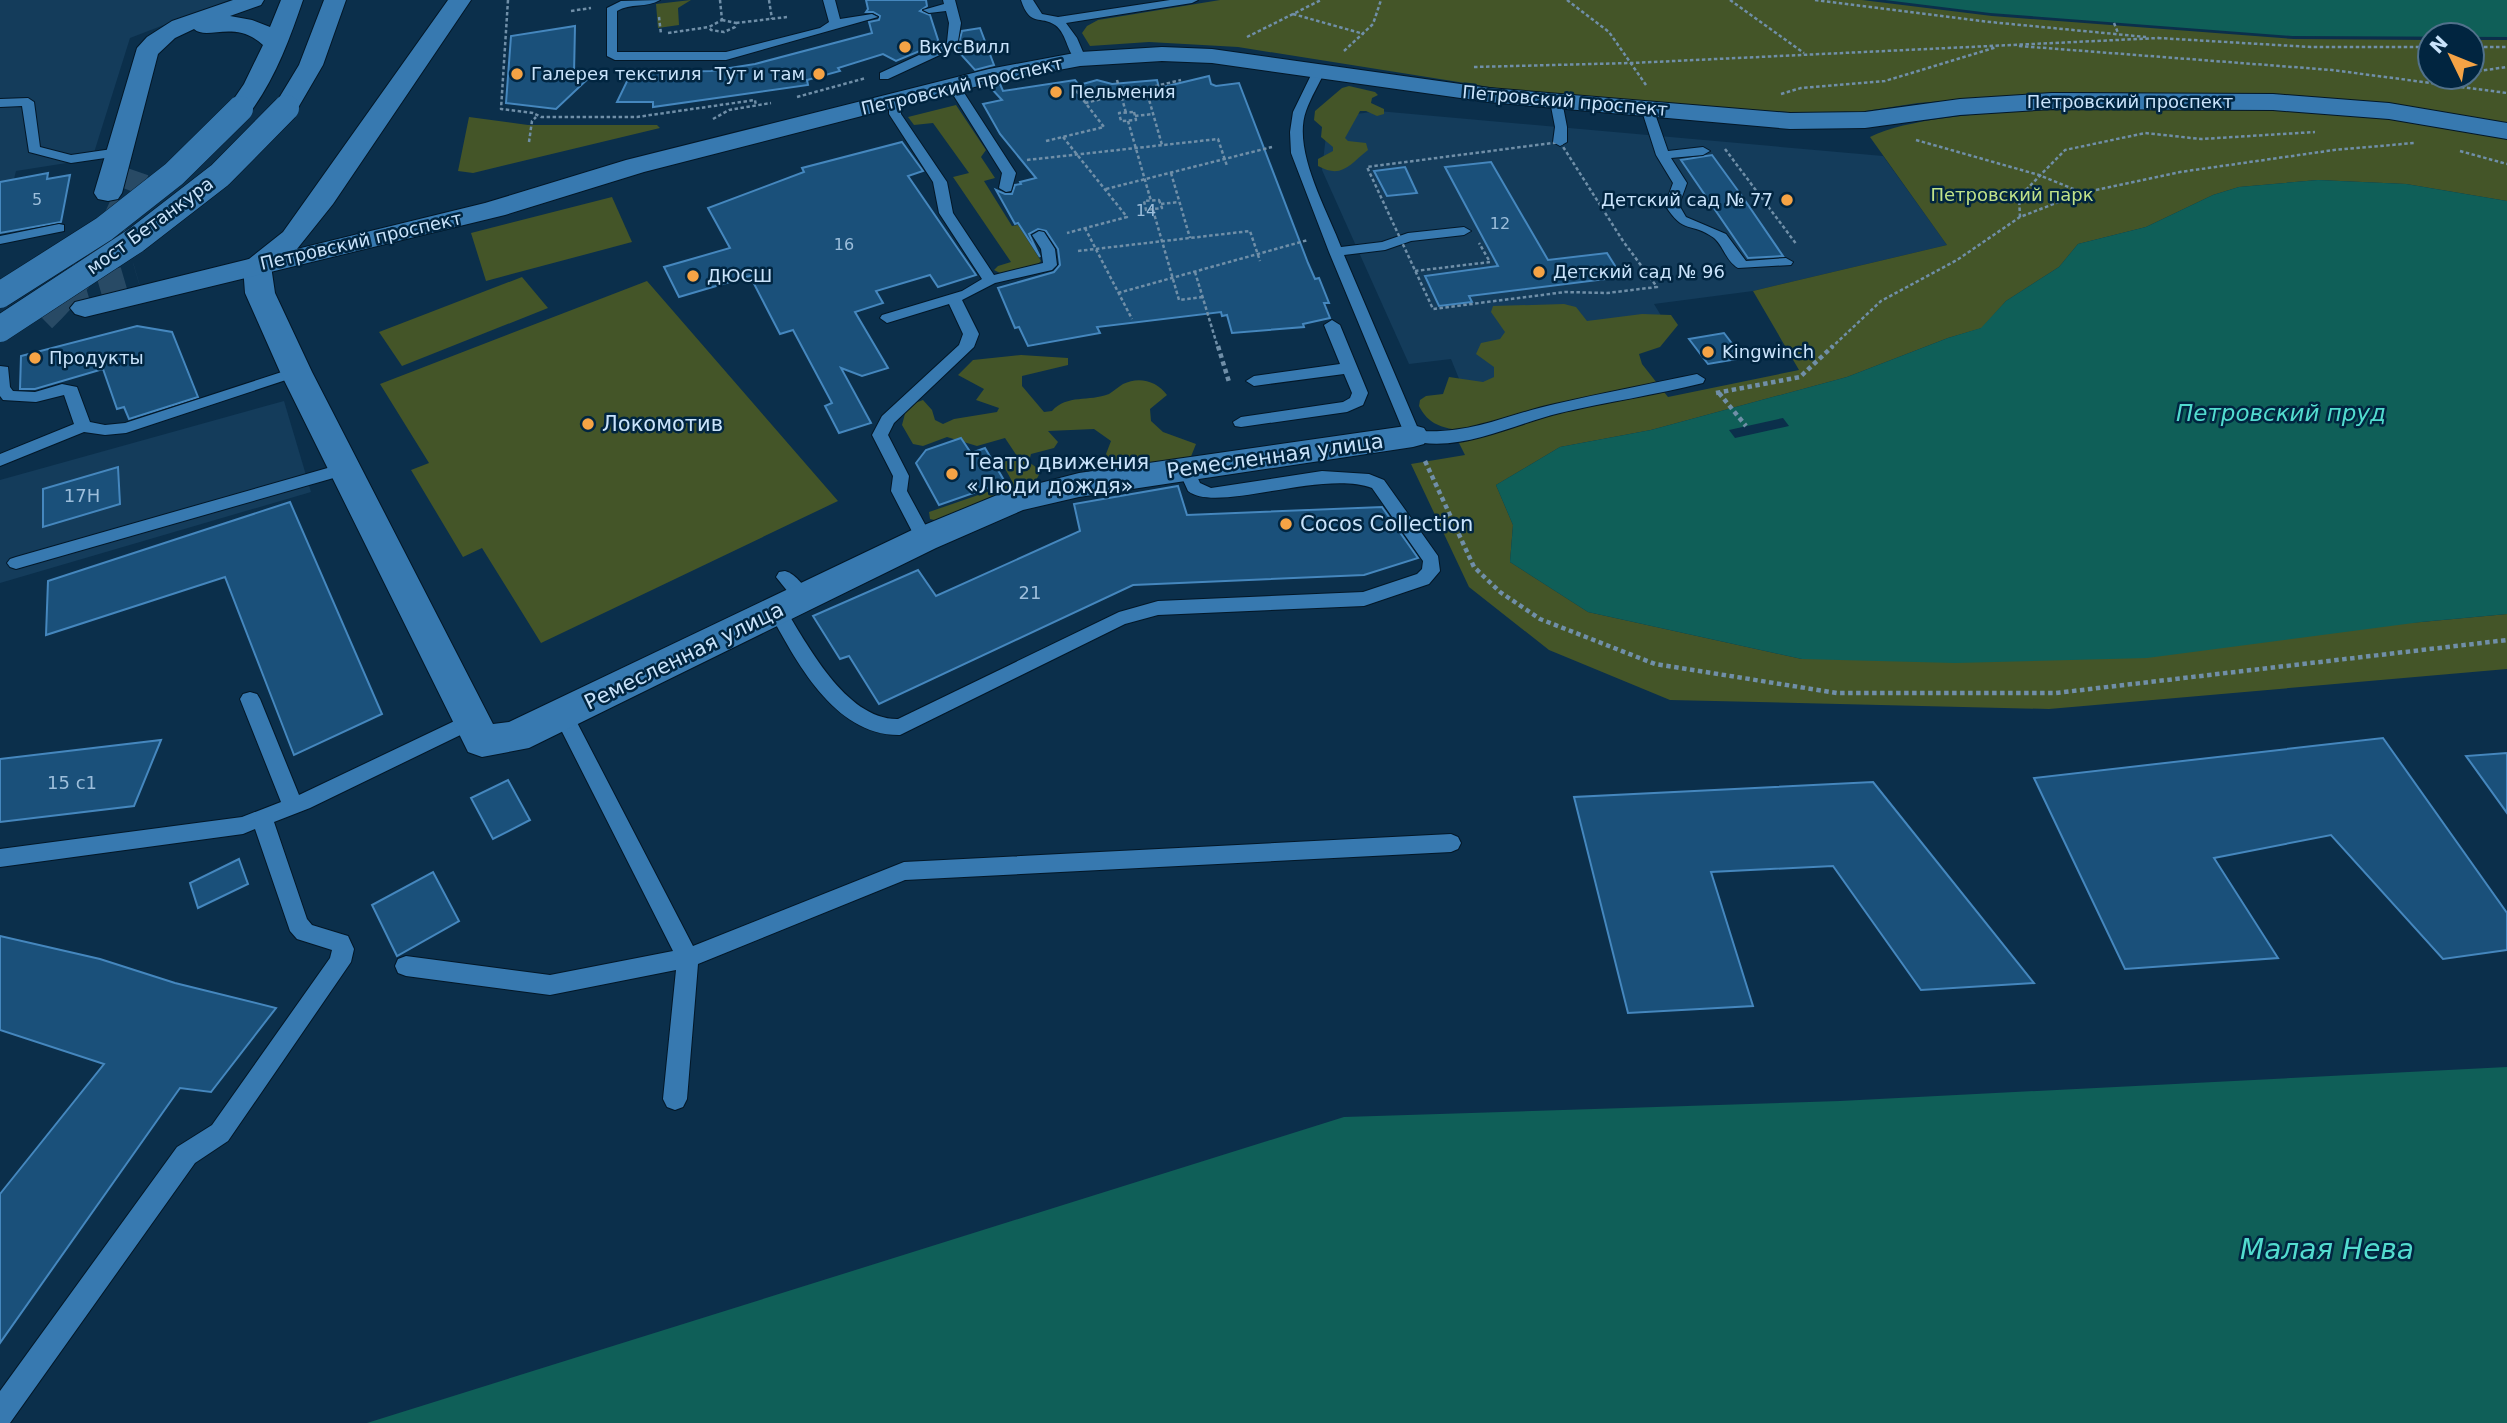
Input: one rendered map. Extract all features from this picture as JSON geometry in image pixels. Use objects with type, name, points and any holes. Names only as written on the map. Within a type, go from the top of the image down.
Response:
[{"type":"street","points":[[108,193],[146,53],[155,41],[169,31],[253,0]]},
{"type":"street","points":[[136,171],[168,52],[174,43],[188,33],[230,23],[250,25],[265,31],[276,44],[292,0]]},
{"type":"street","points":[[326,26],[335,0]]},
{"type":"street","points":[[326,26],[353,0]]},
{"type":"street","points":[[260,255],[288,205],[440,0]]},
{"type":"street","points":[[260,255],[293,238],[460,0]]},
{"type":"street","name":"мост Бетанкура","points":[[0,329],[136,240],[219,175],[286,108],[311,65],[326,26]]},
{"type":"street","name":"мост Бетанкура","points":[[0,295],[104,229],[174,174],[240,109],[251,94],[276,44]]},
{"type":"street","name":"Петровский проспект","points":[[137,276],[260,255],[340,249],[495,209],[635,166],[953,85],[1034,66],[1080,60],[1190,54],[1450,90],[1556,101],[1648,100],[1829,122],[1960,107],[2052,101],[2273,102],[2389,111],[2507,131]]},
{"type":"street","name":"Петровский проспект","points":[[293,238],[518,187],[635,166]]},
{"type":"street","name":"Петровский проспект","points":[[85,308],[260,255]]},
{"type":"street","name":"Ремесленная улица","points":[[260,255],[260,293],[296,372],[482,741],[515,737],[563,715],[788,595],[976,515],[1048,491],[1186,469],[1350,461],[1413,436]]},
{"type":"street","points":[[0,329],[43,319]]},
{"type":"lane","points":[[654,0],[621,4],[611,10],[611,52],[615,56],[726,56],[824,30],[835,23],[872,17]]},
{"type":"lane","points":[[829,0],[835,23]]},
{"type":"lane","points":[[1027,0],[1029,10],[1035,16],[1058,21],[1126,4],[1192,0]]},
{"type":"lane","points":[[929,10],[949,3],[955,23],[953,44],[883,75],[898,99],[895,114],[940,182],[946,214],[990,280]]},
{"type":"lane","points":[[1058,21],[1071,38],[1080,60]]},
{"type":"lane","points":[[1319,71],[1299,112],[1296,132],[1298,153],[1413,436],[1444,438],[1488,431],[1554,408],[1697,379]]},
{"type":"lane","points":[[953,85],[1009,173],[1006,188]]},
{"type":"lane","points":[[1648,100],[1663,155],[1680,183],[1672,205],[1681,220],[1721,237],[1736,261],[1743,265],[1786,262]]},
{"type":"lane","points":[[1556,101],[1561,128],[1560,142]]},
{"type":"lane","points":[[0,103],[28,102],[34,149],[71,159],[119,152]]},
{"type":"lane","points":[[1663,155],[1703,151]]},
{"type":"lane","points":[[0,240],[59,228]]},
{"type":"lane","points":[[1336,252],[1464,231]]},
{"type":"lane","points":[[887,318],[954,298],[980,288],[990,280],[1048,267],[1048,249],[1039,235]]},
{"type":"lane","points":[[924,539],[900,491],[901,476],[880,435],[888,420],[966,347],[971,334],[954,298]]},
{"type":"lane","points":[[1241,422],[1347,407],[1357,401],[1360,393],[1332,325]]},
{"type":"lane","points":[[1254,381],[1380,354]]},
{"type":"lane","points":[[3,370],[2,388],[9,396],[36,397],[62,390],[71,391],[83,426]]},
{"type":"lane","points":[[0,460],[83,426],[105,430],[126,428],[296,372]]},
{"type":"lane","points":[[788,595],[817,676],[875,727],[888,731],[1053,650],[1132,615],[1158,608],[1364,599],[1423,579],[1431,571],[1432,560],[1378,484],[1350,461]]},
{"type":"lane","points":[[16,563],[345,469]]},
{"type":"lane","points":[[250,699],[293,805]]},
{"type":"lane","points":[[563,715],[688,958],[675,1099]]},
{"type":"lane","points":[[0,858],[243,825],[293,805],[472,721]]},
{"type":"lane","points":[[0,1413],[186,1155],[220,1133],[340,962],[343,949],[340,943],[305,932],[298,923],[262,818]]},
{"type":"lane","points":[[406,966],[550,985],[688,958],[904,871],[1451,844]]},
{"type":"path","points":[[508,0],[510,19],[500,109],[533,113],[536,117]]},
{"type":"path","points":[[720,0],[722,20]]},
{"type":"path","points":[[769,0],[772,19]]},
{"type":"path","points":[[1247,37],[1321,0]]},
{"type":"path","points":[[1341,54],[1365,34],[1379,14],[1381,0]]},
{"type":"path","points":[[1567,0],[1609,33],[1632,63],[1648,100]]},
{"type":"path","points":[[1730,0],[1805,54]]},
{"type":"path","points":[[1815,0],[1990,22],[2159,38],[2311,47],[2416,47]]},
{"type":"path","points":[[1293,14],[1365,34]]},
{"type":"path","points":[[722,20],[734,21],[735,27],[724,32],[711,30],[711,24],[722,20]]},
{"type":"path","points":[[2114,23],[2118,33]]},
{"type":"path","points":[[1466,67],[1632,63],[2159,38]]},
{"type":"path","points":[[1778,95],[1801,88],[1885,80],[2005,44],[2101,56],[2273,64],[2416,79]]},
{"type":"path","points":[[2486,47],[2507,47]]},
{"type":"path","points":[[2486,70],[2507,67]]},
{"type":"path","points":[[788,99],[883,75]]},
{"type":"path","points":[[1046,141],[1104,127],[1070,83]]},
{"type":"path","points":[[1118,84],[1126,113]]},
{"type":"path","points":[[1085,103],[1159,86]]},
{"type":"path","points":[[1146,89],[1163,145]]},
{"type":"path","points":[[2486,90],[2507,93]]},
{"type":"path","points":[[529,142],[531,121],[536,117],[637,117],[755,100],[756,106]]},
{"type":"path","points":[[729,110],[775,103]]},
{"type":"path","points":[[1134,112],[1135,116],[1136,120],[1121,121],[1119,113],[1134,112]]},
{"type":"path","points":[[1135,116],[1153,114]]},
{"type":"path","points":[[1128,121],[1151,201]]},
{"type":"path","points":[[2020,217],[2019,197],[2066,150],[2146,133],[2201,139],[2317,132]]},
{"type":"path","points":[[1063,137],[1127,217],[1067,233]]},
{"type":"path","points":[[1905,137],[2039,175],[2082,192]]},
{"type":"path","points":[[1032,159],[1218,139],[1227,166]]},
{"type":"path","points":[[1560,142],[1623,241],[1657,287],[1607,293],[1564,292],[1433,309],[1401,240],[1367,167],[1560,142]]},
{"type":"path","points":[[1708,396],[1800,377],[1881,301],[1957,260],[2020,217],[2082,192],[2193,170],[2334,150],[2422,144]]},
{"type":"path","points":[[1106,190],[1272,147]]},
{"type":"path","points":[[1703,151],[1726,149],[1808,260],[1786,262]]},
{"type":"path","points":[[2454,149],[2507,164]]},
{"type":"path","points":[[1171,173],[1190,238]]},
{"type":"path","points":[[1159,200],[1161,204],[1162,208],[1146,210],[1144,201],[1159,200]]},
{"type":"path","points":[[1161,204],[1180,202]]},
{"type":"path","points":[[1153,210],[1179,300],[1203,297]]},
{"type":"path","points":[[1085,228],[1132,319]]},
{"type":"path","points":[[1415,271],[1490,262],[1472,229],[1464,231]]},
{"type":"path","points":[[1078,251],[1250,231],[1261,261]]},
{"type":"path","points":[[1118,293],[1309,240]]},
{"type":"path","points":[[1195,272],[1241,422]]},
{"type":"path","points":[[1719,393],[1746,426]]},
{"type":"path","points":[[1413,436],[1474,567],[1500,592],[1540,620],[1655,664],[1837,693],[2056,693],[2507,640]]},
{"type":"shaded area","points":[[0,0],[229,0],[130,38],[92,159],[16,171],[0,235]]},
{"type":"shaded area","name":"Детский сад № 96","points":[[1378,111],[1883,156],[1947,245],[1753,291],[1654,304],[1671,332],[1464,391],[1451,359],[1409,364],[1322,170],[1328,118]]},
{"type":"shaded area","points":[[284,401],[311,492],[0,583],[0,480]]},
{"type":"green space","points":[[691,0],[678,8],[679,25],[658,28],[656,4]]},
{"type":"green space","points":[[1220,0],[1862,0],[1992,16],[2294,39],[2416,40],[2416,91],[2486,91],[2486,40],[2507,40],[2507,127],[2351,101],[2295,95],[2058,92],[1918,103],[1859,112],[1807,113],[1714,108],[1528,93],[1238,47],[1149,42],[1090,46],[1082,33],[1087,26],[1098,20]]},
{"type":"green space","points":[[1349,86],[1375,92],[1378,95],[1372,98],[1371,103],[1384,109],[1384,114],[1377,116],[1360,111],[1345,138],[1348,141],[1366,143],[1368,150],[1345,169],[1326,170],[1318,166],[1318,159],[1333,151],[1333,147],[1321,137],[1322,127],[1314,120],[1315,111],[1342,88]]},
{"type":"green space","points":[[956,105],[986,150],[981,157],[995,178],[984,181],[1012,226],[1018,225],[1041,261],[1038,264],[1000,273],[994,270],[1011,262],[953,177],[969,173],[933,123],[914,125],[908,117]]},
{"type":"green space","name":"Петровский парк","points":[[2063,107],[2343,110],[2507,136],[2507,201],[2406,184],[2318,180],[2239,187],[2213,195],[2146,227],[2078,244],[2059,267],[2006,301],[1982,328],[1948,338],[1847,377],[1651,430],[1560,447],[1496,485],[1513,525],[1510,562],[1588,612],[1802,659],[2421,622],[2507,614],[2507,669],[2049,709],[1670,700],[1549,650],[1469,587],[1411,464],[1465,455],[1452,429],[1425,416],[1419,406],[1420,400],[1426,396],[1443,394],[1449,377],[1483,382],[1494,377],[1494,367],[1476,354],[1481,343],[1500,339],[1505,332],[1491,312],[1493,306],[1564,304],[1576,307],[1587,321],[1642,314],[1671,315],[1678,325],[1660,347],[1639,354],[1642,364],[1668,397],[1799,370],[1753,291],[1947,245],[1870,137],[1937,119]]},
{"type":"green space","points":[[469,117],[528,125],[657,125],[660,128],[473,173],[458,171]]},
{"type":"green space","points":[[612,197],[632,242],[486,281],[471,233]]},
{"type":"green space","points":[[522,277],[548,308],[402,366],[379,332]]},
{"type":"green space","name":"Локомотив","points":[[647,281],[838,501],[541,643],[482,548],[463,557],[411,470],[429,463],[380,384]]},
{"type":"green space","points":[[1021,355],[1068,358],[1068,365],[1022,376],[1022,386],[1044,412],[1052,411],[1071,400],[1109,394],[1123,384],[1135,380],[1158,386],[1167,395],[1150,409],[1151,421],[1163,432],[1196,444],[1190,459],[1116,467],[1106,454],[1111,441],[1094,429],[1048,431],[1058,442],[1054,448],[1031,454],[1029,462],[1041,471],[1035,482],[943,522],[930,519],[929,512],[1013,483],[1002,463],[1017,456],[1005,438],[977,446],[947,437],[923,446],[913,444],[902,425],[907,406],[923,400],[932,410],[935,420],[943,424],[954,419],[997,412],[999,408],[976,400],[984,389],[958,375],[973,360]]},
{"type":"water","points":[[1885,0],[2507,0],[2507,37],[2486,37],[2486,21],[2416,21],[2416,37],[2292,36],[1990,13]]},
{"type":"water","name":"Петровский пруд","points":[[2318,180],[2406,184],[2507,201],[2507,614],[2421,622],[2147,658],[1955,663],[1802,659],[1588,612],[1510,562],[1513,525],[1496,485],[1560,447],[1651,430],[1847,377],[1981,328],[2006,301],[2059,267],[2078,244],[2146,227],[2213,195],[2239,187]]},
{"type":"water","name":"Малая Нева","points":[[2507,1067],[2507,1423],[367,1423],[1344,1117],[1840,1101]]},
{"type":"pier","points":[[1783,418],[1789,426],[1735,438],[1729,430]]},
{"type":"building","points":[[866,0],[926,0],[927,6],[920,11],[930,15],[939,43],[896,61],[883,54],[838,68],[840,71],[807,80],[808,85],[653,107],[653,102],[617,102],[631,73],[711,71],[755,64],[872,33],[869,22],[879,20],[880,16],[866,12]]},
{"type":"building","points":[[575,26],[574,74],[593,74],[556,109],[506,103],[511,36]]},
{"type":"building","points":[[980,28],[994,65],[975,70],[957,50],[962,31]]},
{"type":"building","points":[[1209,76],[1211,84],[1216,86],[1239,83],[1308,263],[1315,279],[1319,278],[1329,303],[1324,303],[1330,318],[1303,324],[1304,327],[1232,333],[1227,315],[1222,316],[1221,312],[1097,327],[1100,333],[1028,346],[1019,327],[1015,328],[998,288],[1054,272],[1060,265],[1058,249],[1046,231],[1038,229],[1029,234],[1040,257],[1018,223],[1015,224],[996,190],[1012,194],[1015,185],[1036,178],[1000,134],[983,104],[1002,100],[989,86],[1000,84],[1003,91],[1075,80],[1079,85],[1097,80],[1112,84],[1157,80],[1159,88]]},
{"type":"building","points":[[902,142],[923,171],[908,176],[976,275],[938,287],[930,275],[876,291],[883,303],[855,312],[888,368],[862,376],[841,368],[871,423],[839,433],[825,406],[832,403],[793,330],[780,334],[750,276],[679,297],[664,267],[730,248],[708,208],[804,172],[802,168]]},
{"type":"building","points":[[1712,155],[1783,256],[1748,258],[1681,160]]},
{"type":"building","points":[[1491,162],[1548,260],[1607,253],[1622,277],[1469,296],[1472,302],[1439,306],[1425,276],[1498,266],[1445,167]]},
{"type":"building","points":[[1405,167],[1417,193],[1387,196],[1374,171]]},
{"type":"building","points":[[48,173],[47,179],[70,175],[61,222],[0,233],[0,182]]},
{"type":"building","points":[[137,326],[172,332],[198,397],[129,419],[124,407],[117,409],[103,369],[35,389],[20,389],[21,356]]},
{"type":"building","points":[[1724,333],[1743,358],[1708,364],[1689,339]]},
{"type":"building","points":[[961,438],[971,453],[985,448],[1005,482],[939,505],[916,463],[926,450]]},
{"type":"building","points":[[118,467],[120,504],[43,527],[43,489]]},
{"type":"building","points":[[1178,486],[1187,515],[1382,507],[1418,558],[1364,575],[1133,585],[879,704],[849,656],[840,659],[813,616],[918,570],[936,596],[1080,531],[1074,504]]},
{"type":"building","points":[[290,502],[382,714],[294,755],[225,577],[46,635],[48,581]]},
{"type":"building","points":[[2383,738],[2507,913],[2507,950],[2443,959],[2331,835],[2214,858],[2278,958],[2125,969],[2034,778]]},
{"type":"building","points":[[161,740],[134,806],[0,822],[0,759]]},
{"type":"building","points":[[2507,753],[2507,813],[2466,756]]},
{"type":"building","points":[[508,780],[530,820],[493,839],[471,798]]},
{"type":"building","points":[[1873,782],[2034,983],[1921,990],[1833,866],[1711,872],[1753,1006],[1628,1013],[1574,797]]},
{"type":"building","points":[[239,859],[248,884],[198,908],[190,883]]},
{"type":"building","points":[[433,872],[459,921],[397,956],[372,905]]},
{"type":"building","points":[[0,936],[100,959],[175,983],[276,1008],[211,1092],[180,1088],[0,1343],[0,1194],[104,1064],[0,1030]]},
{"type":"tunnel","points":[[63,298],[99,251],[119,213],[136,171]]},
{"type":"tunnel","points":[[63,298],[137,276]]},
{"type":"tunnel","points":[[43,319],[63,298]]},
{"type":"place","name":"ВкусВилл","points":[[905,47]]},
{"type":"place","name":"Галерея текстиля","points":[[517,74]]},
{"type":"place","name":"Тут и там","points":[[819,74]]},
{"type":"place","name":"Пельмения","points":[[1056,92]]},
{"type":"place","name":"Детский сад № 77","points":[[1787,200]]},
{"type":"place","name":"Детский сад № 96","points":[[1539,272]]},
{"type":"place","name":"ДЮСШ","points":[[693,276]]},
{"type":"place","name":"Kingwinch","points":[[1708,352]]},
{"type":"place","name":"Продукты","points":[[35,358]]},
{"type":"place","name":"Локомотив","points":[[588,424]]},
{"type":"place","name":"Театр движения «Люди дождя»","points":[[952,474]]},
{"type":"place","name":"Cocos Collection","points":[[1286,524]]}]
